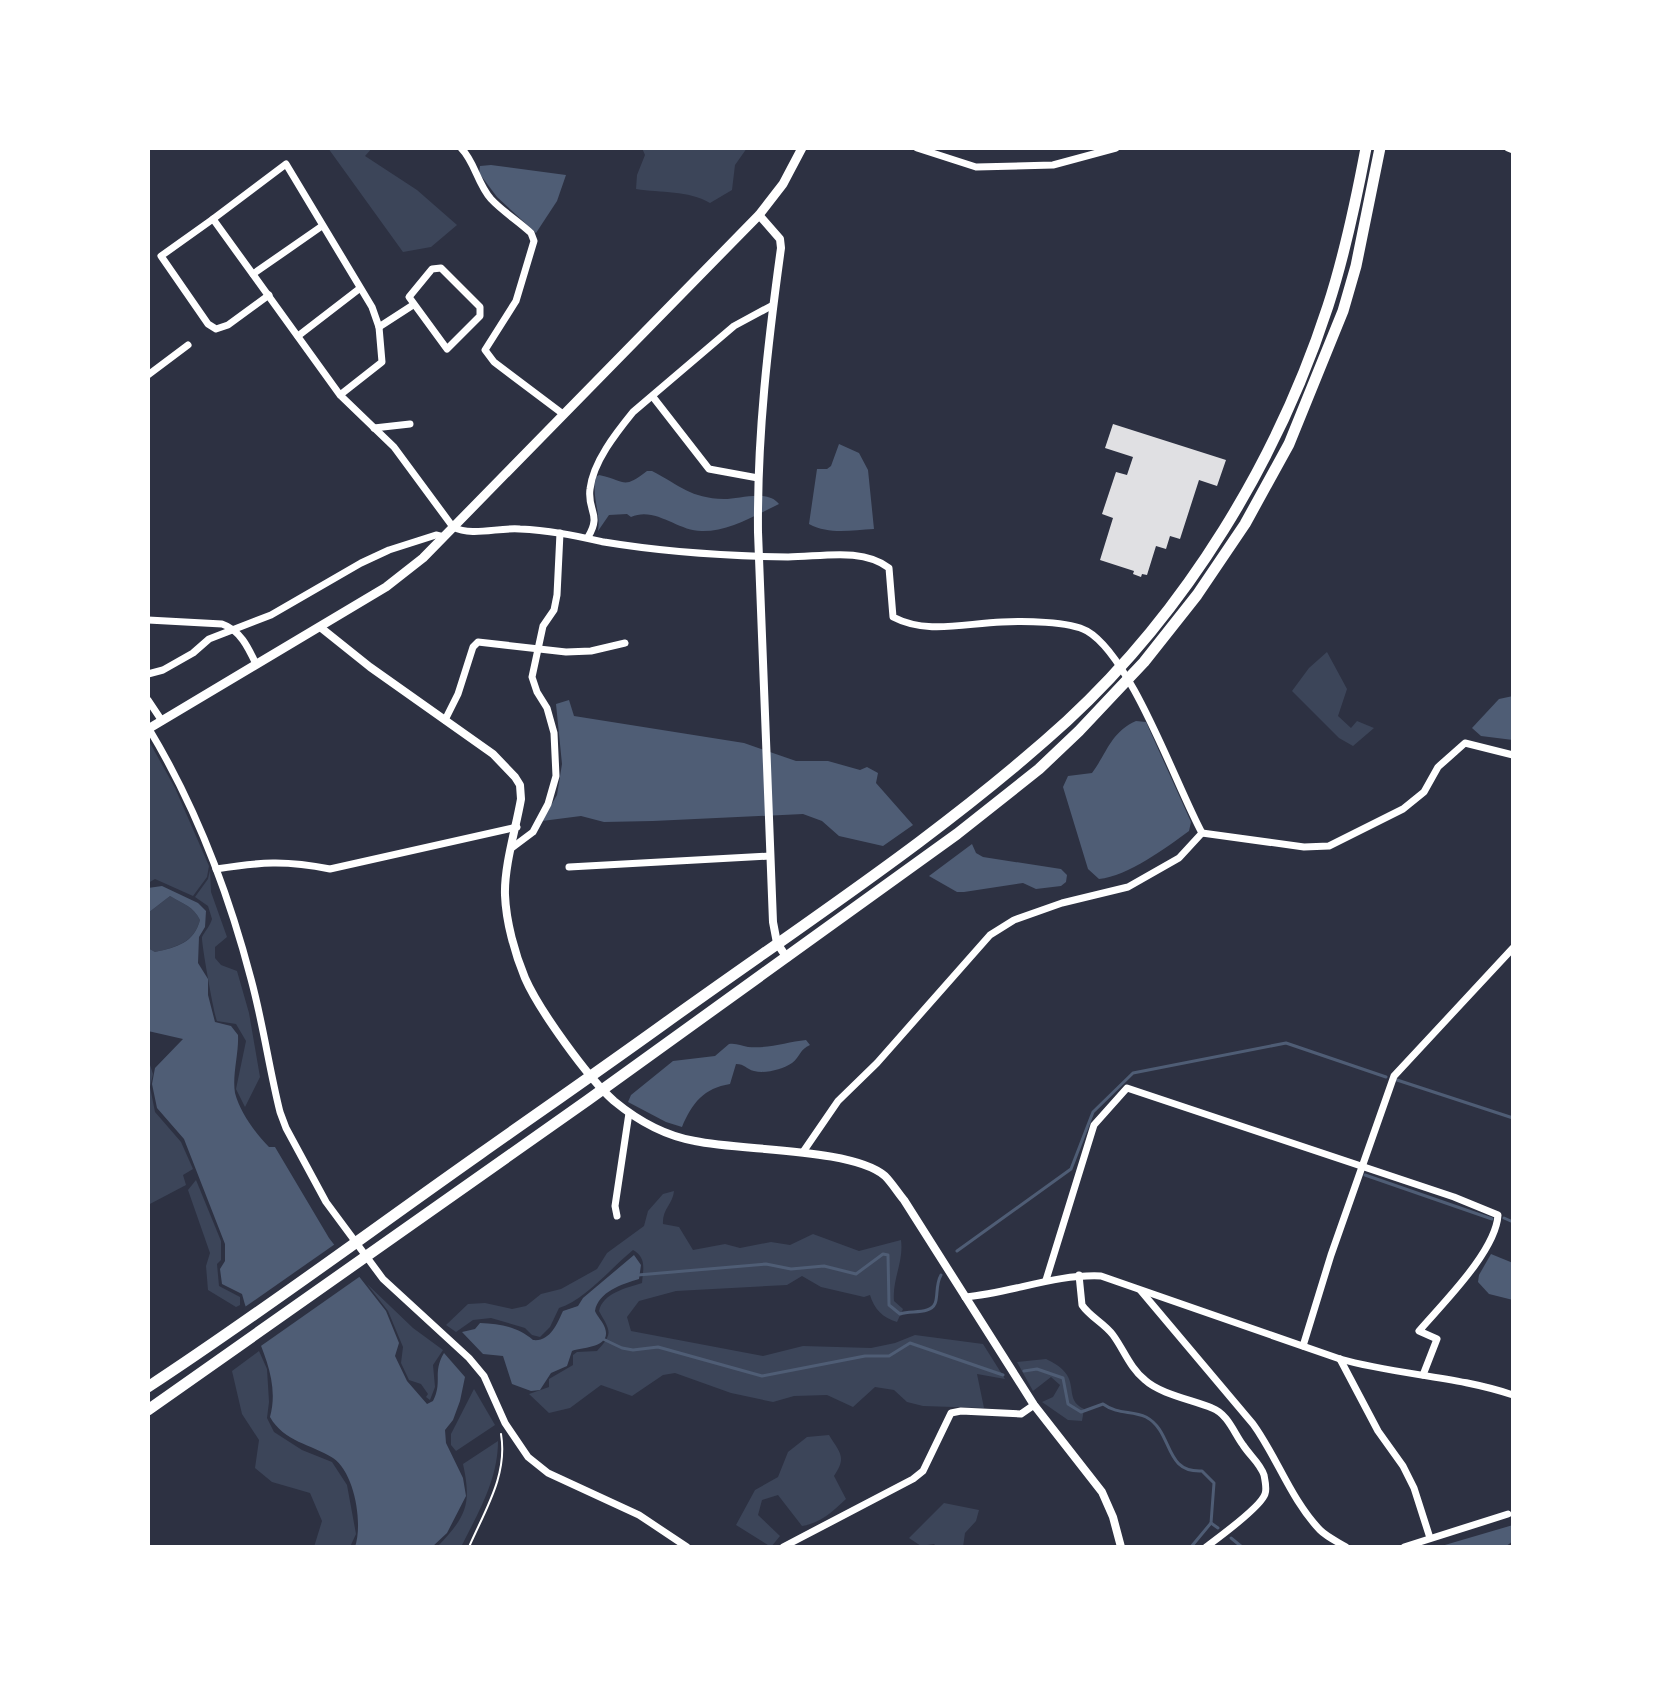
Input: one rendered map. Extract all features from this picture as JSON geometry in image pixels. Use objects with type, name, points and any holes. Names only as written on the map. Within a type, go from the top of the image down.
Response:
[{"type":"highway","points":[[148,1387],[368,1236],[777,943],[949,818],[1068,720],[1119,667],[1184,586],[1255,475],[1275,436],[1328,305],[1366,148]]},
{"type":"highway","points":[[148,1410],[787,958],[957,834],[1039,769],[1127,681],[1169,632],[1227,552],[1289,444],[1343,311],[1356,266],[1380,148]]},
{"type":"main road","points":[[148,729],[398,579],[444,537],[759,215],[783,184],[802,148]]},
{"type":"street","points":[[461,148],[469,156],[491,199],[531,233],[534,241],[516,301],[485,350],[494,362],[563,414]]},
{"type":"street","points":[[917,148],[976,167],[1053,165],[1116,148]]},
{"type":"street","points":[[269,295],[228,325],[216,329],[208,324],[161,256],[286,164],[372,307],[379,327],[382,362],[340,395]]},
{"type":"street","points":[[759,215],[780,239],[765,377],[758,481],[758,556],[773,922],[777,943],[787,958]]},
{"type":"street","points":[[213,219],[340,395],[408,464],[453,527],[462,532],[517,528],[708,553],[852,556],[889,568],[892,575],[893,617],[907,624],[962,626],[1017,621],[1087,631],[1111,652],[1143,708],[1202,833]]},
{"type":"street","points":[[253,274],[322,226]]},
{"type":"street","points":[[441,268],[480,307],[480,316],[447,349],[413,305],[409,297],[413,290],[432,269],[441,268]]},
{"type":"street","points":[[298,336],[359,289]]},
{"type":"street","points":[[379,327],[413,305]]},
{"type":"street","points":[[588,537],[595,526],[596,516],[590,501],[594,473],[620,427],[633,412],[734,326],[773,305]]},
{"type":"street","points":[[148,375],[188,345]]},
{"type":"street","points":[[653,397],[709,469],[758,481]]},
{"type":"street","points":[[374,428],[410,424]]},
{"type":"street","points":[[513,847],[533,832],[548,804],[556,776],[554,733],[547,708],[532,677],[543,626],[554,610],[557,595],[560,533]]},
{"type":"street","points":[[148,674],[163,670],[193,653],[209,639],[271,615],[389,550],[436,535],[444,537]]},
{"type":"street","points":[[148,620],[222,624],[237,630],[256,664]]},
{"type":"street","points":[[320,627],[370,667],[493,754],[515,777],[522,792],[505,896],[512,934],[525,977],[592,1077],[629,1113],[661,1131],[692,1141],[803,1152],[865,1164],[885,1176],[904,1200],[1034,1405],[1102,1492],[1121,1547]]},
{"type":"street","points":[[445,720],[458,694],[473,647],[478,642],[579,651],[625,643]]},
{"type":"street","points":[[148,700],[162,721]]},
{"type":"street","points":[[148,729],[185,794],[216,869],[251,977],[280,1112],[326,1202],[383,1279],[469,1358],[484,1376],[505,1423],[528,1457],[548,1473],[639,1515],[687,1547]]},
{"type":"street","points":[[1202,833],[1304,847],[1329,846],[1403,809],[1424,792],[1438,767],[1465,743],[1513,755]]},
{"type":"street","points":[[216,869],[299,862],[330,869],[517,827]]},
{"type":"street","points":[[803,1152],[838,1101],[877,1063],[990,935],[1014,920],[1062,903],[1128,887],[1179,858],[1202,833]]},
{"type":"street","points":[[569,867],[770,856]]},
{"type":"street","points":[[1303,1346],[1331,1255],[1394,1076],[1513,948]]},
{"type":"street","points":[[1046,1280],[1094,1125],[1127,1088],[1454,1197],[1498,1215],[1497,1226],[1483,1254],[1419,1331],[1437,1339],[1423,1375]]},
{"type":"street","points":[[617,1216],[615,1206],[629,1113]]},
{"type":"street","points":[[965,1297],[991,1295],[1046,1280],[1079,1275],[1101,1276],[1340,1359],[1377,1369],[1490,1387],[1513,1395]]},
{"type":"street","points":[[1079,1275],[1082,1305],[1112,1334],[1145,1381],[1164,1392],[1215,1408],[1226,1418],[1265,1477],[1266,1493],[1259,1503],[1206,1547]]},
{"type":"street","points":[[1140,1289],[1253,1424],[1322,1533],[1346,1547]]},
{"type":"street","points":[[1340,1359],[1378,1431],[1403,1466],[1414,1488],[1430,1538]]},
{"type":"street","points":[[783,1547],[913,1479],[923,1471],[951,1413],[1021,1414],[1034,1405]]},
{"type":"street","points":[[1404,1547],[1508,1514]]},
{"type":"path","points":[[469,1547],[503,1464],[498,1427]]},
{"type":"shaded area","points":[[328,148],[372,148],[365,156],[417,190],[457,225],[431,247],[403,252]]},
{"type":"shaded area","points":[[642,148],[747,148],[735,165],[732,190],[710,203],[684,194],[636,189],[637,175],[645,155]]},
{"type":"shaded area","points":[[480,166],[566,175],[557,201],[536,233],[497,197],[479,173]]},
{"type":"shaded area","points":[[839,444],[859,453],[868,470],[874,529],[833,531],[809,524],[817,469],[831,466]]},
{"type":"shaded area","points":[[647,471],[702,496],[724,499],[761,496],[774,499],[779,504],[742,522],[713,530],[694,530],[658,517],[640,514],[631,517],[627,514],[609,515],[598,531],[596,477],[599,475],[628,482]]},
{"type":"shaded area","points":[[1327,652],[1347,689],[1338,716],[1351,728],[1357,721],[1374,728],[1353,746],[1339,738],[1292,691],[1309,668]]},
{"type":"shaded area","points":[[1513,696],[1513,740],[1481,736],[1472,728],[1499,699]]},
{"type":"shaded area","points":[[569,700],[574,716],[744,743],[796,761],[828,761],[860,770],[867,767],[878,773],[876,783],[913,825],[883,846],[839,836],[822,821],[803,814],[604,822],[581,816],[542,821],[557,795],[562,764],[556,704]]},
{"type":"shaded area","points":[[1136,721],[1146,722],[1191,822],[1189,831],[1134,867],[1099,879],[1088,869],[1063,787],[1068,776],[1092,773],[1115,737]]},
{"type":"shaded area","points":[[150,743],[175,788],[209,866],[207,877],[193,896],[155,879],[148,883]]},
{"type":"shaded area","points":[[972,844],[976,853],[983,857],[1061,869],[1067,875],[1066,882],[1061,886],[1036,889],[1023,883],[957,892],[929,876]]},
{"type":"shaded area","points":[[210,870],[211,892],[227,937],[215,947],[215,958],[221,965],[237,971],[249,1013],[260,1077],[245,1107],[236,1089],[246,1041],[236,1024],[217,1021],[202,937],[212,919],[208,906],[195,897],[208,879]]},
{"type":"shaded area","points":[[162,886],[198,903],[206,911],[205,927],[199,937],[198,963],[208,979],[208,995],[215,1022],[231,1026],[238,1035],[234,1079],[237,1100],[258,1135],[269,1147],[275,1147],[329,1238],[386,1311],[399,1343],[395,1356],[407,1381],[427,1404],[433,1401],[444,1353],[465,1377],[453,1420],[445,1430],[446,1443],[463,1478],[466,1496],[447,1533],[432,1547],[355,1547],[358,1526],[355,1500],[341,1465],[325,1453],[290,1437],[270,1417],[272,1385],[264,1354],[242,1294],[222,1284],[220,1269],[225,1261],[225,1244],[184,1139],[157,1108],[152,1084],[155,1068],[183,1039],[148,1031],[148,948],[155,952],[184,943],[194,934],[200,920],[191,908],[170,896],[148,913],[148,888]]},
{"type":"shaded area","points":[[170,896],[191,908],[200,920],[189,939],[155,952],[148,948],[148,913]]},
{"type":"shaded area","points":[[806,1040],[810,1045],[792,1063],[779,1069],[759,1072],[736,1064],[730,1084],[713,1089],[700,1098],[682,1127],[628,1102],[631,1095],[673,1061],[715,1056],[729,1044],[763,1047]]},
{"type":"shaded area","points":[[148,1059],[153,1074],[150,1087],[155,1112],[181,1142],[193,1169],[183,1175],[186,1185],[148,1205]]},
{"type":"shaded area","points":[[196,1180],[221,1241],[221,1260],[217,1264],[219,1286],[240,1297],[240,1305],[236,1307],[208,1290],[206,1266],[210,1253],[188,1190]]},
{"type":"shaded area","points":[[674,1191],[663,1224],[679,1227],[693,1250],[725,1244],[740,1248],[771,1242],[790,1245],[813,1234],[859,1251],[901,1240],[894,1301],[903,1309],[897,1322],[880,1312],[870,1295],[864,1297],[821,1287],[802,1276],[787,1285],[676,1291],[639,1301],[627,1317],[631,1331],[763,1356],[803,1346],[871,1348],[915,1335],[983,1344],[1005,1379],[977,1374],[984,1408],[923,1406],[907,1402],[894,1390],[875,1387],[853,1407],[827,1395],[794,1396],[773,1402],[731,1393],[675,1373],[663,1375],[632,1396],[601,1385],[570,1408],[549,1413],[529,1394],[549,1387],[549,1379],[573,1365],[573,1355],[577,1352],[597,1351],[606,1340],[608,1332],[599,1311],[601,1305],[616,1292],[642,1283],[642,1260],[633,1250],[588,1291],[559,1308],[550,1327],[540,1337],[532,1335],[525,1328],[491,1318],[473,1320],[456,1332],[446,1325],[468,1304],[485,1303],[512,1309],[526,1306],[541,1294],[561,1289],[597,1269],[607,1253],[644,1226],[648,1211],[663,1194]]},
{"type":"shaded area","points":[[1491,1254],[1513,1263],[1513,1300],[1489,1294],[1478,1282]]},
{"type":"shaded area","points":[[634,1255],[641,1265],[639,1279],[612,1290],[597,1304],[595,1311],[605,1328],[604,1339],[595,1346],[572,1351],[567,1366],[551,1373],[540,1390],[531,1391],[512,1384],[503,1356],[483,1354],[462,1332],[475,1329],[480,1323],[488,1323],[515,1329],[533,1340],[544,1338],[552,1331],[563,1311],[578,1306],[583,1298]]},
{"type":"shaded area","points":[[367,1284],[413,1328],[443,1350],[433,1365],[435,1387],[430,1400],[421,1384],[409,1380],[401,1363],[403,1347],[388,1311]]},
{"type":"shaded area","points":[[259,1351],[267,1369],[267,1418],[274,1432],[302,1450],[332,1462],[347,1485],[356,1534],[350,1547],[314,1547],[322,1521],[310,1493],[272,1482],[255,1468],[259,1440],[242,1414],[232,1371]]},
{"type":"shaded area","points":[[1046,1359],[1067,1375],[1075,1402],[1084,1409],[1082,1421],[1068,1420],[1042,1402],[1053,1397],[1060,1385],[1051,1377],[1033,1391],[1017,1362]]},
{"type":"shaded area","points":[[474,1389],[495,1425],[456,1451],[451,1445],[451,1434]]},
{"type":"shaded area","points":[[829,1435],[841,1459],[834,1476],[846,1499],[821,1520],[802,1526],[778,1495],[762,1500],[758,1515],[780,1536],[771,1547],[736,1525],[755,1490],[778,1477],[788,1452],[807,1437]]},
{"type":"shaded area","points":[[498,1441],[491,1483],[461,1547],[437,1547],[455,1527],[464,1510],[467,1490],[463,1464]]},
{"type":"shaded area","points":[[944,1503],[979,1510],[976,1521],[965,1533],[963,1547],[921,1546],[909,1538]]},
{"type":"shaded area","points":[[1513,1525],[1513,1541],[1505,1547],[1438,1547]]},
{"type":"pier","points":[[338,1242],[362,1275],[258,1348],[242,1309]]},
{"type":"building","points":[[1113,424],[1226,460],[1217,486],[1199,480],[1180,539],[1170,536],[1166,549],[1156,546],[1147,575],[1142,574],[1141,577],[1133,574],[1134,571],[1100,560],[1113,518],[1102,514],[1116,472],[1127,475],[1133,457],[1105,448]]},
{"type":"waterway","points":[[957,1251],[1071,1169],[1093,1112],[1133,1073],[1286,1043],[1386,1077]]},
{"type":"waterway","points":[[1397,1080],[1513,1118]]},
{"type":"waterway","points":[[1365,1175],[1492,1219]]},
{"type":"waterway","points":[[1504,1218],[1513,1222]]},
{"type":"waterway","points":[[638,1275],[766,1264],[791,1269],[824,1266],[856,1274],[883,1254],[888,1255],[889,1305],[900,1314],[932,1308],[941,1275]]},
{"type":"waterway","points":[[603,1339],[633,1350],[658,1347],[762,1376],[865,1356],[889,1356],[910,1343],[1003,1375]]},
{"type":"waterway","points":[[1024,1371],[1037,1369],[1063,1378],[1068,1404],[1081,1412],[1103,1404],[1114,1410],[1141,1415],[1155,1424],[1181,1466],[1202,1471],[1214,1483],[1211,1523],[1218,1528]]},
{"type":"waterway","points":[[1191,1547],[1211,1523]]},
{"type":"waterway","points":[[1231,1538],[1242,1547]]}]
